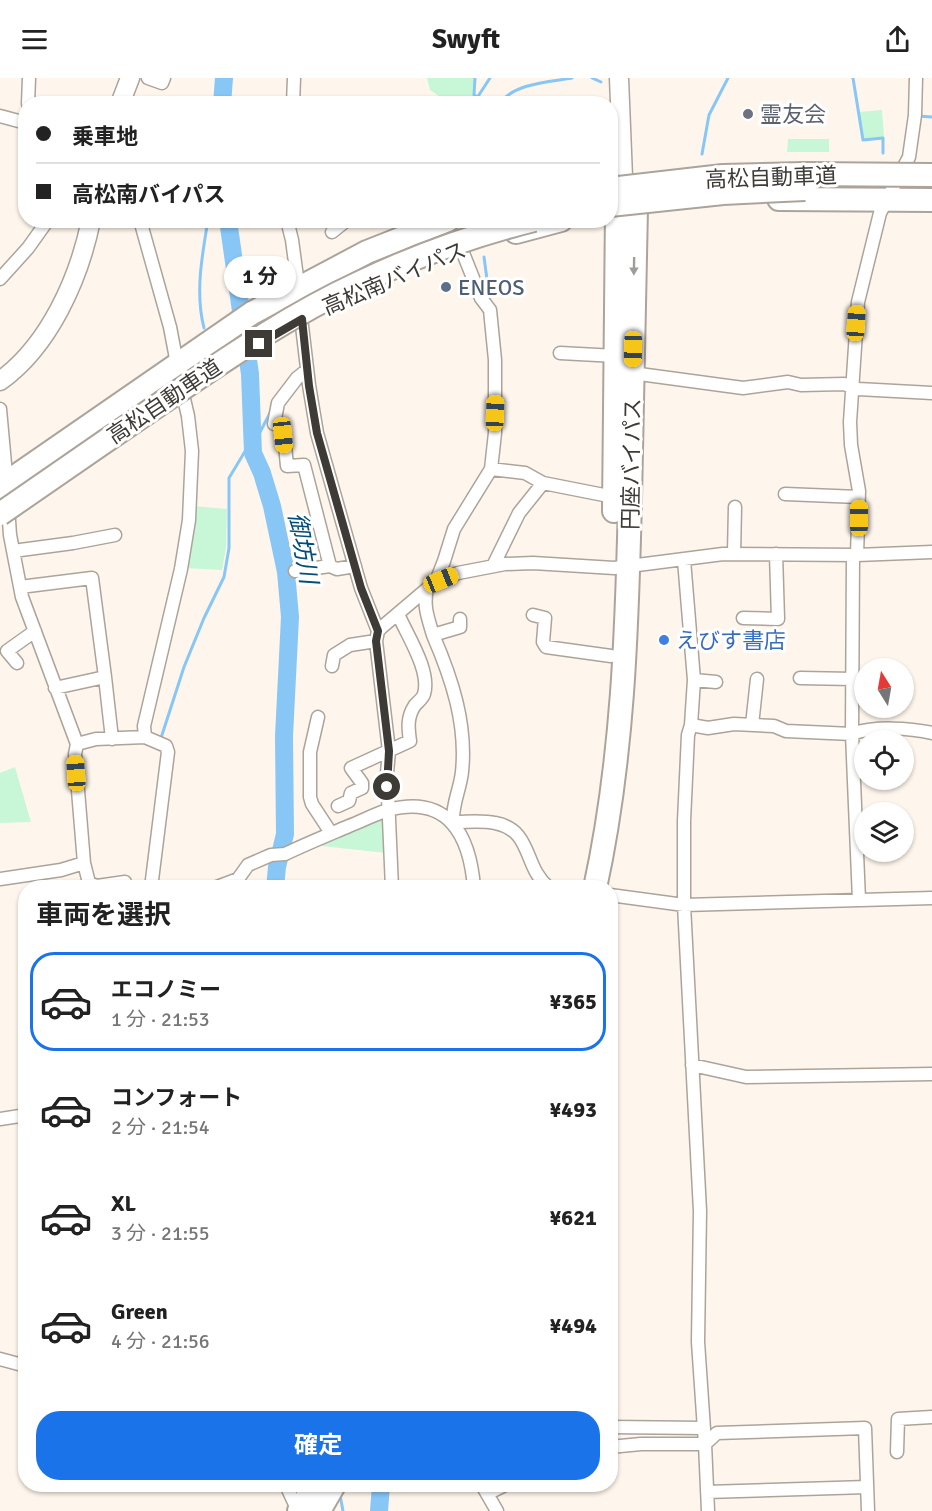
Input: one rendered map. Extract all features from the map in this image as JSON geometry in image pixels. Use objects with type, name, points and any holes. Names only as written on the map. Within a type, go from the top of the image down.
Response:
[{"type":"highway","points":[[618,197],[724,169],[803,166],[932,167]]},
{"type":"highway","name":"高松自動車道","points":[[618,197],[723,176],[932,175]]},
{"type":"highway","name":"高松自動車道","points":[[618,197],[801,189],[932,190]]},
{"type":"highway","points":[[618,197],[715,200],[932,200]]},
{"type":"highway","name":"円座バイパス","points":[[581,880],[601,772],[621,567],[632,372],[618,209]]},
{"type":"highway","name":"高松南バイパス","points":[[2,502],[177,364],[252,313],[366,252],[428,228]]},
{"type":"highway","name":"高松自動車道","points":[[2,502],[206,355],[253,324],[303,295],[401,248],[456,228]]},
{"type":"highway","name":"高松自動車道","points":[[2,502],[309,309],[358,283],[406,262],[459,242],[507,228]]},
{"type":"highway","name":"高松南バイパス","points":[[2,502],[183,394],[302,319],[365,287],[461,248],[532,228]]},
{"type":"highway","name":"円座バイパス","points":[[596,880],[616,762],[622,696],[621,567],[614,497],[617,228]]},
{"type":"highway","points":[[296,1509],[309,1492]]},
{"type":"highway","points":[[319,1511],[330,1492]]},
{"type":"main road","points":[[123,96],[130,78]]},
{"type":"main road","points":[[618,138],[619,78]]},
{"type":"main road","points":[[0,381],[27,359],[45,332],[71,284],[85,247],[89,228]]},
{"type":"street","points":[[28,78],[28,96]]},
{"type":"street","points":[[148,78],[162,83],[164,78]]},
{"type":"street","points":[[293,96],[294,78]]},
{"type":"street","points":[[859,900],[852,734],[855,555],[859,497],[851,445],[852,386],[858,302],[875,232],[887,200],[909,157],[913,135],[915,78]]},
{"type":"street","points":[[0,116],[18,121]]},
{"type":"street","points":[[2,273],[28,248],[42,228]]},
{"type":"street","points":[[142,228],[168,318],[188,416],[192,451],[189,520],[181,569],[147,711],[145,736]]},
{"type":"street","points":[[289,228],[317,433],[377,636],[389,751],[387,773],[392,880]]},
{"type":"street","points":[[332,232],[337,228]]},
{"type":"street","points":[[461,248],[481,298],[490,310],[496,393],[491,469],[454,529],[444,561],[424,601],[433,635],[451,680],[464,733],[462,773],[452,810],[453,822],[467,848],[473,880]]},
{"type":"street","points":[[560,353],[616,356]]},
{"type":"street","points":[[307,370],[297,378],[278,403],[274,424],[283,425],[285,462],[288,466],[304,465],[330,566]]},
{"type":"street","points":[[632,372],[743,388],[788,382],[801,385],[844,384],[858,389],[932,393]]},
{"type":"street","points":[[0,410],[2,502],[20,587],[77,744],[75,754],[84,863],[88,880]]},
{"type":"street","points":[[306,472],[327,467]]},
{"type":"street","points":[[491,469],[525,473],[543,483],[614,497]]},
{"type":"street","points":[[493,566],[519,513],[543,483]]},
{"type":"street","points":[[785,494],[859,497]]},
{"type":"street","points":[[734,554],[735,507]]},
{"type":"street","points":[[13,551],[115,535]]},
{"type":"street","points":[[332,666],[334,656],[350,645],[377,636],[398,614],[431,586],[458,573],[493,566],[532,563],[621,567],[734,554],[855,555],[932,552]]},
{"type":"street","points":[[743,618],[778,619],[776,554]]},
{"type":"street","points":[[684,560],[694,681],[691,725],[688,735],[685,799],[684,905],[700,1211],[698,1342],[708,1511]]},
{"type":"street","points":[[295,571],[330,566],[337,569],[355,566]]},
{"type":"street","points":[[20,587],[92,578],[112,739]]},
{"type":"street","points":[[338,806],[349,801],[351,793],[362,788],[362,783],[351,768],[410,741],[408,718],[424,695],[424,675],[420,660],[398,614]]},
{"type":"street","points":[[533,615],[545,618],[543,642],[546,647],[611,656]]},
{"type":"street","points":[[433,635],[460,627],[460,618]]},
{"type":"street","points":[[17,663],[7,651],[35,631]]},
{"type":"street","points":[[55,688],[105,677]]},
{"type":"street","points":[[800,678],[853,679]]},
{"type":"street","points":[[752,725],[757,679]]},
{"type":"street","points":[[694,681],[716,682]]},
{"type":"street","points":[[318,717],[310,752],[310,797],[331,834]]},
{"type":"street","points":[[691,725],[708,728],[734,724],[774,726],[786,731],[852,734],[862,730],[932,733]]},
{"type":"street","points":[[77,744],[96,739],[145,736],[166,746],[168,752],[152,880]]},
{"type":"street","points":[[235,880],[248,865],[272,855],[285,854],[388,810],[420,807],[435,811],[453,822],[493,822],[508,826],[517,832],[540,880]]},
{"type":"street","points":[[0,879],[61,870],[84,863]]},
{"type":"street","points":[[618,896],[684,905],[932,897]]},
{"type":"street","points":[[692,1065],[746,1077],[932,1074]]},
{"type":"street","points":[[0,1119],[18,1117]]},
{"type":"street","points":[[0,1359],[18,1364]]},
{"type":"street","points":[[897,1452],[897,1419],[932,1417]]},
{"type":"street","points":[[618,1427],[704,1428]]},
{"type":"street","points":[[618,1446],[705,1444],[717,1433],[865,1428],[868,1511]]},
{"type":"street","points":[[707,1492],[867,1487]]},
{"type":"street","points":[[289,1492],[296,1509]]},
{"type":"street","points":[[487,1492],[497,1511]]},
{"type":"green space","points":[[427,78],[474,78],[473,96],[439,96],[430,90]]},
{"type":"green space","points":[[882,110],[884,137],[863,140],[859,112]]},
{"type":"green space","points":[[788,139],[829,139],[829,152],[787,152]]},
{"type":"green space","points":[[193,506],[227,509],[226,548],[222,570],[185,568]]},
{"type":"green space","points":[[15,767],[31,822],[0,823],[0,773]]},
{"type":"green space","points":[[383,815],[386,853],[322,846],[322,840]]},
{"type":"waterway","name":"御坊川","points":[[223,96],[224,78]]},
{"type":"waterway","points":[[475,78],[474,95],[476,96]]},
{"type":"waterway","points":[[478,96],[490,78]]},
{"type":"waterway","points":[[508,96],[543,82],[572,78]]},
{"type":"waterway","points":[[592,78],[601,82]]},
{"type":"waterway","points":[[702,154],[709,115],[728,78]]},
{"type":"waterway","points":[[853,78],[863,140],[883,138],[883,153]]},
{"type":"waterway","points":[[918,116],[932,117]]},
{"type":"waterway","points":[[204,328],[200,288],[207,228]]},
{"type":"waterway","name":"御坊川","points":[[229,228],[250,374],[253,453],[272,506],[286,572],[290,617],[284,736],[285,834],[276,880]]},
{"type":"waterway","points":[[484,257],[490,302]]},
{"type":"waterway","points":[[161,738],[184,667],[224,577],[229,548],[229,478],[247,448],[258,436],[271,411]]},
{"type":"waterway","name":"御坊川","points":[[379,1511],[380,1492]]},
{"type":"waterway","points":[[340,1495],[343,1511]]},
{"type":"place","name":"霊友会","points":[[748,114]]},
{"type":"place","name":"ENEOS","points":[[446,287]]},
{"type":"place","name":"えびす書店","points":[[664,640]]},
{"type":"route","points":[[259,344],[302,319],[309,386],[317,433],[361,588],[378,631],[376,641],[389,751],[387,787]]}]
